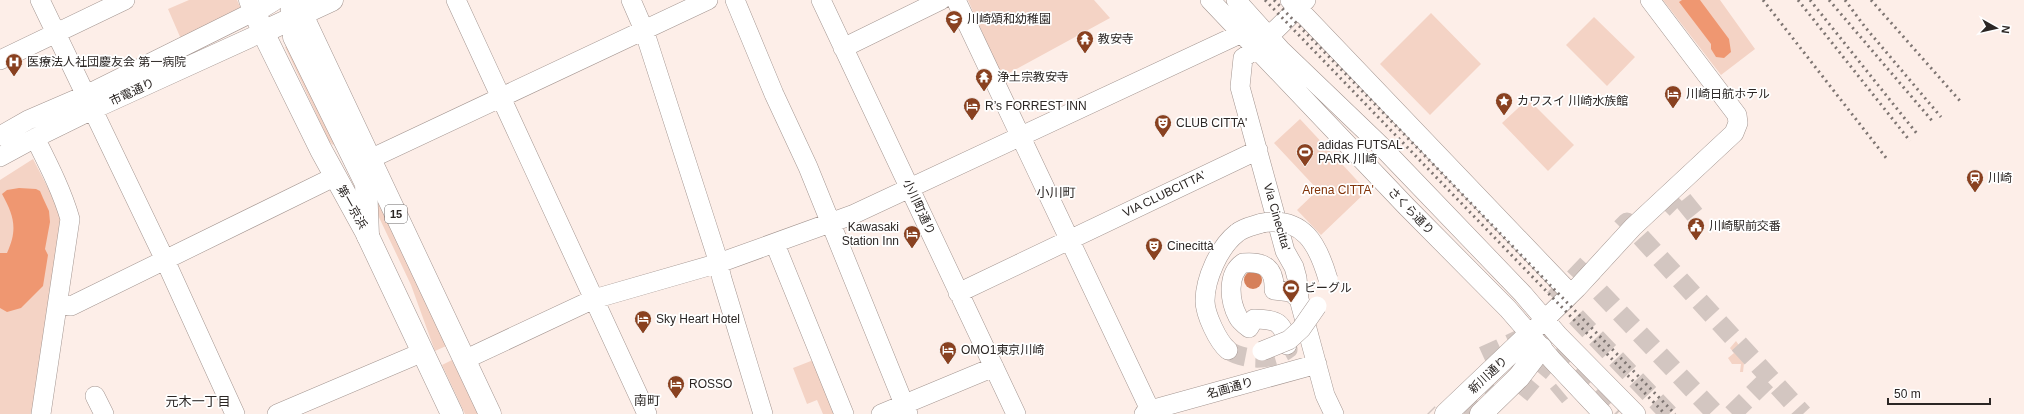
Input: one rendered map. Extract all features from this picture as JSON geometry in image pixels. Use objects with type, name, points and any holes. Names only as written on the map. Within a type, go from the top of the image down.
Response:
[{"type":"main road","name":"市電通り","points":[[263,32],[295,8],[332,0]]},
{"type":"main road","name":"第一京浜","points":[[259,4],[263,32],[334,177],[368,236],[452,414]]},
{"type":"main road","name":"15","points":[[295,8],[370,159],[490,414]]},
{"type":"main road","points":[[295,8],[294,37],[366,184],[368,236]]},
{"type":"main road","name":"新川通り","points":[[1489,411],[1519,377],[1538,334]]},
{"type":"main road","name":"新川通り","points":[[1446,414],[1538,334]]},
{"type":"street","points":[[40,0],[165,260],[235,414]]},
{"type":"street","points":[[0,60],[125,0]]},
{"type":"street","points":[[456,0],[647,414]]},
{"type":"street","points":[[631,0],[644,30],[719,263],[722,279],[763,414]]},
{"type":"street","points":[[370,159],[708,0]]},
{"type":"street","points":[[735,0],[830,224],[906,409]]},
{"type":"street","name":"小川町通り","points":[[821,0],[1016,414]]},
{"type":"street","points":[[844,48],[941,0]]},
{"type":"street","points":[[956,0],[1070,240],[1149,413]]},
{"type":"street","name":"さくら通り","points":[[1210,0],[1242,33],[1264,42]]},
{"type":"street","name":"さくら通り","points":[[1236,0],[1264,42],[1395,194],[1508,309],[1538,334],[1603,414]]},
{"type":"street","points":[[1538,334],[1571,294],[1633,227],[1734,133],[1737,128],[1737,115],[1650,0]]},
{"type":"street","points":[[1298,3],[1571,294]]},
{"type":"street","name":"Via Cinecitta'","points":[[1298,3],[1264,42],[1243,58],[1240,87],[1285,251],[1294,267],[1299,299],[1317,364],[1326,395],[1334,414]]},
{"type":"street","name":"市電通り","points":[[0,157],[34,138],[89,103],[259,4]]},
{"type":"street","name":"市電通り","points":[[0,136],[28,120],[89,103],[263,32]]},
{"type":"street","points":[[464,360],[594,299],[719,263],[830,224],[1021,137],[1242,33]]},
{"type":"street","points":[[34,138],[48,163],[70,220],[41,414]]},
{"type":"street","name":"VIA CLUBCITTA'","points":[[958,293],[1258,150]]},
{"type":"street","points":[[58,304],[71,306],[334,177]]},
{"type":"street","points":[[1228,350],[1218,338],[1206,310],[1205,300],[1209,278],[1223,248],[1229,240],[1242,229],[1271,222],[1283,223],[1303,230],[1319,251],[1328,279]]},
{"type":"street","points":[[775,244],[844,414]]},
{"type":"street","points":[[1287,345],[1286,334],[1280,324],[1273,320],[1254,319],[1249,328],[1238,317],[1231,285],[1234,272],[1243,263],[1266,266],[1272,273],[1274,290],[1291,292],[1299,299]]},
{"type":"street","points":[[1262,351],[1289,340],[1301,329],[1317,306]]},
{"type":"street","points":[[1538,334],[1558,335],[1636,414]]},
{"type":"street","points":[[277,414],[423,352]]},
{"type":"street","name":"名画通り","points":[[1149,413],[1317,364]]},
{"type":"street","points":[[881,414],[906,409],[994,367]]},
{"type":"street","points":[[95,396],[104,414]]},
{"type":"green space","points":[[189,0],[237,0],[242,11],[181,39],[168,9]]},
{"type":"green space","points":[[968,0],[1094,0],[1110,18],[1009,73],[1000,73]]},
{"type":"green space","points":[[1663,0],[1720,0],[1755,49],[1721,75]]},
{"type":"green space","points":[[1431,13],[1481,64],[1430,115],[1380,64]]},
{"type":"green space","points":[[1594,17],[1635,57],[1607,86],[1566,45]]},
{"type":"green space","points":[[291,44],[335,144],[333,145],[329,141],[285,47]]},
{"type":"green space","points":[[300,50],[307,50],[446,346],[435,351],[411,285]]},
{"type":"green space","points":[[1528,99],[1574,145],[1548,171],[1502,123]]},
{"type":"green space","name":"Arena CITTA'","points":[[1300,119],[1367,191],[1321,235],[1297,210],[1318,190],[1274,143]]},
{"type":"green space","points":[[33,159],[62,215],[33,414],[0,414],[0,180]]},
{"type":"green space","points":[[1736,341],[1745,354],[1743,372],[1740,372],[1741,364],[1732,364],[1728,358],[1734,353],[1730,348]]},
{"type":"green space","points":[[816,359],[838,414],[823,414],[817,400],[807,404],[793,368]]},
{"type":"green space","points":[[452,360],[478,414],[465,414],[442,365]]},
{"type":"shaded area","points":[[1682,0],[1700,0],[1729,39],[1731,52],[1724,58],[1716,57],[1711,49],[1711,44],[1679,2]]},
{"type":"shaded area","points":[[19,188],[36,189],[40,191],[49,211],[50,222],[45,249],[48,255],[43,286],[21,308],[7,312],[0,308],[0,253],[7,253],[13,237],[13,223],[12,216],[2,194],[7,190]]},
{"type":"shaded area","points":[[1253,271],[1259,274],[1262,280],[1259,286],[1253,289],[1247,286],[1244,280],[1247,274]]},
{"type":"tunnel","points":[[1663,209],[1678,194],[1695,215]]},
{"type":"tunnel","points":[[1621,228],[1627,222],[1803,414]]},
{"type":"tunnel","points":[[1554,299],[1593,258]]},
{"type":"tunnel","points":[[1580,271],[1716,414]]},
{"type":"tunnel","points":[[1556,296],[1669,414]]},
{"type":"tunnel","points":[[1534,330],[1617,414]]},
{"type":"tunnel","points":[[1483,356],[1522,338]]},
{"type":"tunnel","points":[[1228,350],[1242,356],[1258,358],[1274,356],[1281,353],[1288,349],[1287,345]]},
{"type":"tunnel","points":[[1520,395],[1557,351]]},
{"type":"tunnel","points":[[1732,414],[1770,377]]},
{"type":"tunnel","points":[[1464,414],[1492,383]]},
{"type":"tunnel","points":[[1556,396],[1562,391]]},
{"type":"railway","points":[[1265,0],[1665,414]]},
{"type":"railway","points":[[1274,0],[1675,414]]},
{"type":"railway","points":[[1763,0],[1887,159]]},
{"type":"railway","points":[[1798,0],[1910,141]]},
{"type":"railway","points":[[1810,0],[1918,135]]},
{"type":"railway","points":[[1829,0],[1934,123]]},
{"type":"railway","points":[[1845,0],[1865,27],[1941,117]]},
{"type":"railway","points":[[1871,0],[1961,102]]},
{"type":"place","name":"川崎頌和幼稚園","points":[[954,34]]},
{"type":"place","name":"教安寺","points":[[1085,54]]},
{"type":"place","name":"医療法人社団慶友会 第一病院","points":[[14,77]]},
{"type":"place","name":"浄土宗教安寺","points":[[984,92]]},
{"type":"place","name":"川崎日航ホテル","points":[[1673,109]]},
{"type":"place","name":"カワスイ 川崎水族館","points":[[1504,116]]},
{"type":"place","name":"R’s FORREST INN","points":[[972,121]]},
{"type":"place","name":"CLUB CITTA'","points":[[1163,138]]},
{"type":"place","name":"adidas FUTSAL PARK 川崎","points":[[1305,167]]},
{"type":"place","name":"川崎","points":[[1975,193]]},
{"type":"place","name":"川崎駅前交番","points":[[1696,241]]},
{"type":"place","name":"Kawasaki Station Inn","points":[[912,249]]},
{"type":"place","name":"Cinecittà","points":[[1154,261]]},
{"type":"place","name":"ビーグル","points":[[1291,303]]},
{"type":"place","name":"Sky Heart Hotel","points":[[643,334]]},
{"type":"place","name":"OMO1東京川崎","points":[[948,365]]},
{"type":"place","name":"ROSSO","points":[[676,399]]},
{"type":"district","name":"小川町","points":[[1056,192]]},
{"type":"district","name":"南町","points":[[647,400]]},
{"type":"district","name":"元木一丁目","points":[[198,401]]}]
